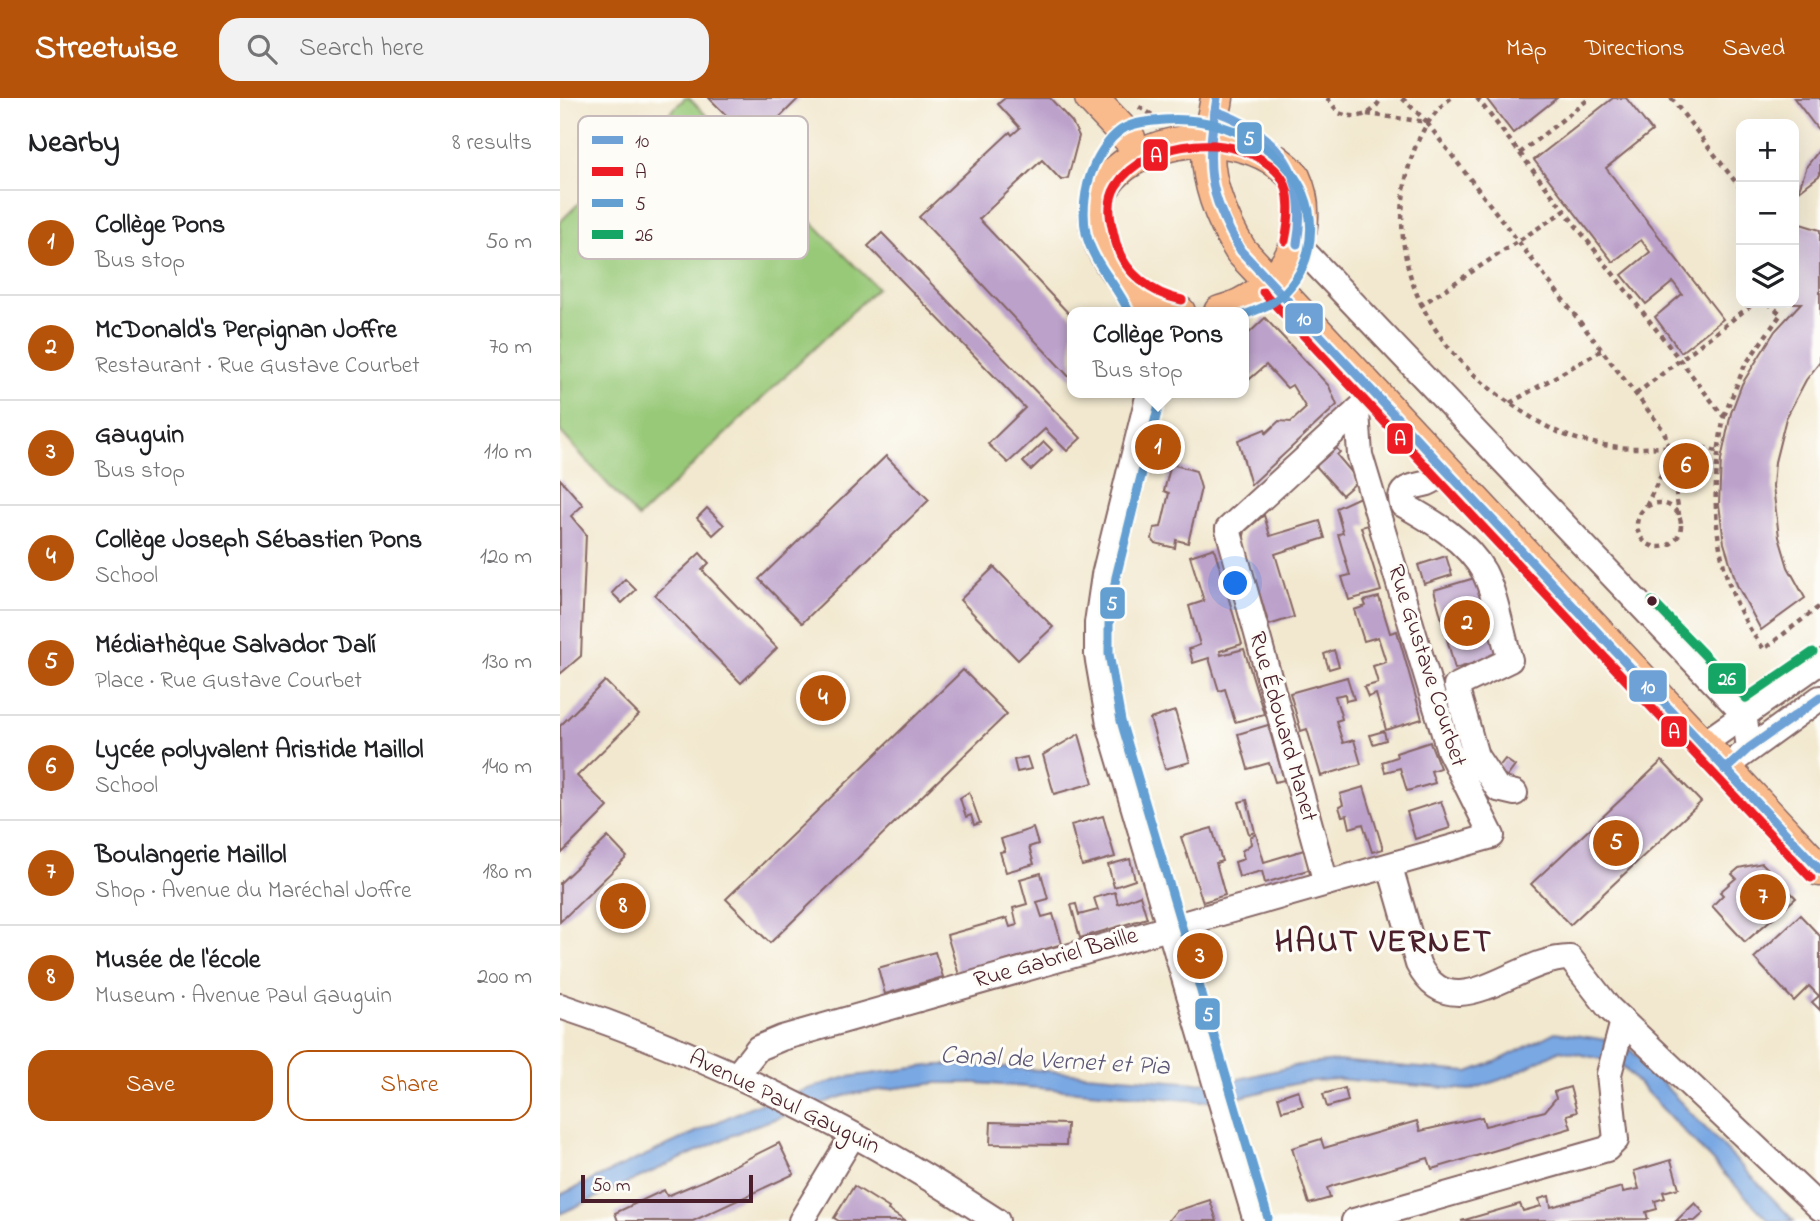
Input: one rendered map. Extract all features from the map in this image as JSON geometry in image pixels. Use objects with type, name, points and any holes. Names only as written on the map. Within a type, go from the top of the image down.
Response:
[{"type":"main road","points":[[1091,98],[1129,138]]},
{"type":"main road","points":[[1216,105],[1208,143],[1210,173],[1216,199],[1241,251],[1272,284],[1366,403],[1447,471],[1820,870]]},
{"type":"main road","points":[[1160,307],[1139,302],[1111,265],[1098,227],[1097,203],[1102,180],[1110,162],[1129,138],[1159,119],[1216,105],[1253,125],[1284,155],[1298,186],[1301,204],[1297,244],[1272,284],[1255,298],[1232,307]]},
{"type":"street","points":[[1297,244],[1744,714],[1749,748]]},
{"type":"street","points":[[1148,398],[1104,576],[1097,623],[1097,656],[1109,724],[1256,1221]]},
{"type":"street","name":"Rue Édouard Manet","points":[[1326,883],[1228,529],[1366,403]]},
{"type":"street","name":"Rue Gustave Courbet","points":[[1366,403],[1360,455],[1449,750],[1492,836],[1390,867]]},
{"type":"street","points":[[1447,471],[1427,483],[1412,486],[1403,491],[1400,497],[1402,504],[1421,514],[1461,544],[1484,572],[1510,660],[1456,686],[1476,756],[1498,789],[1515,793]]},
{"type":"street","points":[[1703,744],[1820,662]]},
{"type":"street","points":[[1725,769],[1749,748],[1820,698]]},
{"type":"street","points":[[1390,867],[1418,964],[1425,978],[1437,989],[1451,994],[1468,994],[1551,958],[1570,958],[1620,1029],[1820,1208]]},
{"type":"street","name":"Rue Gabriel Baille","points":[[737,1076],[758,1048],[782,1038],[1390,867]]},
{"type":"street","name":"Avenue Paul Gauguin","points":[[560,1006],[626,1028],[737,1076],[931,1178],[997,1221]]},
{"type":"street","points":[[1354,1221],[1391,1217],[1607,1149],[1616,1140],[1609,1074],[1620,1029]]},
{"type":"street","points":[[802,1221],[853,1135]]},
{"type":"path","points":[[1327,98],[1339,114],[1349,117],[1367,114],[1427,122]]},
{"type":"path","points":[[1367,114],[1381,98]]},
{"type":"path","points":[[1402,98],[1427,122],[1664,431],[1671,455],[1679,535],[1673,543],[1662,548],[1651,547],[1641,540],[1636,530],[1637,517],[1646,506],[1671,455]]},
{"type":"path","points":[[1451,98],[1427,122],[1408,167],[1401,202],[1401,233],[1407,271],[1420,306],[1457,359],[1510,404],[1572,437],[1643,448],[1691,444],[1717,452]]},
{"type":"path","points":[[1477,98],[1724,416]]},
{"type":"path","points":[[1520,153],[1590,98]]},
{"type":"path","points":[[1671,98],[1736,182]]},
{"type":"path","points":[[1420,306],[1564,211]]},
{"type":"path","points":[[1636,394],[1748,308]]},
{"type":"path","points":[[1774,308],[1781,314],[1745,365],[1724,416],[1717,452],[1714,509],[1723,560],[1735,597],[1753,635],[1765,649],[1820,606]]},
{"type":"path","points":[[1510,404],[1602,350]]},
{"type":"path","points":[[1646,506],[1657,502],[1670,505],[1679,515]]},
{"type":"green space","points":[[685,98],[689,98],[707,116],[667,116]]},
{"type":"green space","points":[[578,204],[578,259],[808,259],[808,218],[877,288],[638,518],[560,431],[560,222]]},
{"type":"water","points":[[1555,1032],[1607,1040],[1629,1048],[1794,1221],[1769,1221],[1619,1063],[1560,1050],[1508,1077],[1470,1090],[1338,1079],[1302,1082],[1241,1097],[1202,1101],[976,1083],[937,1083],[850,1094],[748,1128],[560,1214],[560,1195],[750,1107],[847,1077],[936,1065],[976,1065],[1196,1083],[1235,1080],[1299,1065],[1337,1061],[1468,1072],[1500,1060]]},
{"type":"building","points":[[709,98],[799,98],[781,116],[727,116]]},
{"type":"building","points":[[1005,98],[1050,98],[1072,122],[1079,136],[1068,178],[1061,180],[1042,160],[979,219],[1067,312],[1067,375],[919,217],[1010,132],[1012,135],[1020,128],[998,104]]},
{"type":"building","points":[[1486,98],[1557,98],[1513,133]]},
{"type":"building","points":[[1613,98],[1626,98],[1652,131],[1606,168],[1723,319],[1681,352],[1655,317],[1682,294],[1673,282],[1646,304],[1622,275],[1650,252],[1641,240],[1613,262],[1534,160]]},
{"type":"building","points":[[1794,98],[1820,98],[1820,132],[1812,122]]},
{"type":"building","points":[[1820,149],[1820,175],[1799,191],[1799,189],[1807,166]]},
{"type":"building","points":[[1799,224],[1820,230],[1820,362],[1806,380],[1786,418],[1775,462],[1773,486],[1779,537],[1788,567],[1805,598],[1761,630],[1737,585],[1724,543],[1719,504],[1721,460],[1731,413],[1742,384],[1775,331],[1801,303]]},
{"type":"building","points":[[882,233],[1081,438],[1067,451],[1045,429],[1008,463],[988,444],[1025,408],[868,246]]},
{"type":"building","points":[[1265,318],[1329,386],[1337,405],[1251,485],[1238,440],[1265,429],[1266,433],[1279,421],[1291,422],[1306,408],[1292,385],[1287,388],[1266,365],[1249,380],[1249,333]]},
{"type":"building","points":[[1044,442],[1052,450],[1031,470],[1023,462]]},
{"type":"building","points":[[1336,448],[1340,452],[1337,455],[1354,475],[1356,483],[1342,495],[1316,466]]},
{"type":"building","points":[[886,456],[929,500],[802,623],[759,579]]},
{"type":"building","points":[[1171,464],[1196,471],[1201,488],[1188,543],[1176,540],[1175,548],[1155,543],[1152,539],[1154,528],[1161,527],[1169,493],[1164,491]]},
{"type":"building","points":[[560,479],[583,505],[571,516],[586,534],[581,656],[560,674]]},
{"type":"building","points":[[1360,497],[1368,525],[1361,527],[1381,591],[1349,600],[1342,577],[1350,575],[1338,534],[1343,533],[1336,508]]},
{"type":"building","points":[[707,508],[724,525],[713,535],[697,518]]},
{"type":"building","points":[[1264,515],[1270,536],[1320,521],[1325,538],[1275,554],[1294,617],[1269,625],[1243,540],[1245,531]]},
{"type":"building","points":[[1214,548],[1242,644],[1220,651],[1221,655],[1244,649],[1264,714],[1235,722],[1225,689],[1219,691],[1209,658],[1193,663],[1189,649],[1200,645],[1189,606],[1204,601],[1190,556]]},
{"type":"building","points":[[700,553],[709,563],[702,570],[777,648],[741,683],[655,595]]},
{"type":"building","points":[[1446,556],[1452,575],[1424,584],[1418,565]]},
{"type":"building","points":[[994,567],[1053,627],[1018,660],[960,600]]},
{"type":"building","points":[[1478,577],[1500,655],[1455,669],[1434,590]]},
{"type":"building","points":[[625,579],[636,590],[622,603],[612,593]]},
{"type":"building","points":[[1379,597],[1390,633],[1397,631],[1422,719],[1386,730],[1376,694],[1368,697],[1364,687],[1378,683],[1373,666],[1386,662],[1378,637],[1364,641],[1354,610],[1366,606],[1364,601]]},
{"type":"building","points":[[1334,650],[1339,666],[1329,669],[1324,654]]},
{"type":"building","points":[[963,670],[1007,714],[770,943],[726,899]]},
{"type":"building","points":[[1347,677],[1354,699],[1346,701],[1345,694],[1335,696],[1342,719],[1336,721],[1343,743],[1354,740],[1361,764],[1321,776],[1307,729],[1301,731],[1290,693]]},
{"type":"building","points":[[605,681],[639,715],[577,776],[608,807],[562,853],[560,726]]},
{"type":"building","points":[[1175,711],[1190,762],[1165,769],[1150,719]]},
{"type":"building","points":[[1268,725],[1284,780],[1275,782],[1269,763],[1248,769],[1238,734]]},
{"type":"building","points":[[1384,731],[1386,740],[1373,744],[1370,735]]},
{"type":"building","points":[[1079,734],[1093,783],[1054,794],[1043,755]]},
{"type":"building","points":[[1430,742],[1440,768],[1431,771],[1435,783],[1407,791],[1400,768],[1385,772],[1382,762],[1397,757],[1396,753]]},
{"type":"building","points":[[1027,757],[1031,769],[1017,772],[1014,760]]},
{"type":"building","points":[[1505,759],[1515,766],[1504,781],[1494,773]]},
{"type":"building","points":[[1662,761],[1701,802],[1570,925],[1531,884]]},
{"type":"building","points":[[1364,787],[1383,849],[1372,852],[1363,824],[1350,828],[1347,815],[1342,816],[1339,807],[1343,805],[1340,794]]},
{"type":"building","points":[[969,792],[980,823],[974,825],[971,815],[966,817],[960,798]]},
{"type":"building","points":[[1247,800],[1255,832],[1249,834],[1239,802]]},
{"type":"building","points":[[1441,801],[1450,828],[1415,839],[1407,812]]},
{"type":"building","points":[[1103,816],[1115,857],[1082,866],[1071,825]]},
{"type":"building","points":[[1033,828],[1038,844],[1029,847],[1034,864],[1006,872],[1000,852],[1005,851],[1001,839]]},
{"type":"building","points":[[1212,828],[1222,861],[1216,863],[1225,895],[1203,902],[1181,837]]},
{"type":"building","points":[[1256,834],[1264,862],[1304,850],[1311,869],[1265,883],[1262,871],[1239,877],[1235,862],[1244,859],[1242,851],[1251,844],[1250,837]]},
{"type":"building","points":[[608,837],[627,857],[560,922],[560,883]]},
{"type":"building","points":[[1130,859],[1135,880],[1114,887],[1108,865]]},
{"type":"building","points":[[1762,863],[1796,898],[1745,942],[1712,906],[1723,895],[1720,892],[1736,878],[1732,874],[1739,868]]},
{"type":"building","points":[[1041,873],[1048,899],[1037,902],[1042,917],[1053,914],[1062,944],[959,975],[947,935],[1007,918],[1010,927],[1017,925],[1013,908],[1027,904],[1020,879]]},
{"type":"building","points":[[1115,892],[1118,904],[1140,895],[1147,918],[1080,938],[1071,905],[1076,904],[1079,915],[1098,910],[1094,898]]},
{"type":"building","points":[[1800,915],[1820,936],[1820,1010],[1812,1002],[1819,996],[1809,986],[1794,1001],[1754,958]]},
{"type":"building","points":[[935,952],[943,977],[885,994],[878,968]]},
{"type":"building","points":[[1570,1087],[1577,1112],[1567,1115],[1571,1128],[1432,1169],[1428,1158],[1327,1188],[1330,1198],[1309,1204],[1292,1148],[1321,1139],[1324,1148],[1417,1121],[1420,1131],[1482,1117],[1485,1126],[1545,1111],[1556,1098],[1554,1092]]},
{"type":"building","points":[[1345,1088],[1348,1101],[1327,1107],[1323,1094]]},
{"type":"building","points":[[1298,1090],[1303,1106],[1282,1111],[1278,1097]]},
{"type":"building","points":[[991,1122],[1067,1124],[1066,1145],[990,1144]]},
{"type":"building","points":[[779,1143],[794,1174],[693,1221],[618,1221],[615,1213],[664,1190],[667,1196],[705,1180]]},
{"type":"building","points":[[1671,1160],[1679,1188],[1663,1192],[1665,1198],[1655,1201],[1657,1209],[1646,1212],[1648,1219],[1461,1221],[1520,1204],[1523,1211],[1541,1206],[1539,1199],[1549,1196],[1551,1207],[1622,1187],[1623,1192],[1639,1189],[1634,1171]]},
{"type":"building","points":[[854,1186],[905,1221],[839,1221],[834,1218]]},
{"type":"building","points":[[1210,1200],[1217,1221],[1168,1221],[1176,1211]]},
{"type":"building","points":[[1695,1203],[1704,1213],[1695,1221],[1676,1221]]},
{"type":"transit line","name":"10","points":[[1217,98],[1211,141],[1212,177],[1221,211],[1241,251],[1820,870]]},
{"type":"transit line","name":"10","points":[[1215,111],[1238,120],[1257,132],[1273,145],[1285,160],[1298,197],[1300,219],[1297,244]]},
{"type":"transit line","name":"5","points":[[1126,307],[1094,254],[1086,233],[1084,203],[1091,174],[1099,156],[1112,138],[1126,128],[1152,121],[1192,120],[1220,126],[1247,137],[1271,152],[1290,171],[1304,194],[1310,221],[1308,251],[1303,265],[1295,280],[1279,297],[1249,313]]},
{"type":"transit line","name":"A","points":[[1182,300],[1160,293],[1132,273],[1120,254],[1112,229],[1110,207],[1116,186],[1130,170],[1149,157],[1171,149],[1195,145],[1242,150],[1262,160],[1279,174],[1286,189],[1289,216],[1285,241]]},
{"type":"transit line","name":"A","points":[[1263,292],[1811,878]]},
{"type":"transit line","name":"5","points":[[1161,398],[1116,577],[1109,624],[1109,654],[1121,721],[1268,1218]]},
{"type":"transit line","name":"26","points":[[1652,601],[1746,698],[1813,652]]},
{"type":"transit line","name":"10","points":[[1725,770],[1749,748],[1820,698]]},
{"type":"place","name":"Collège Pons","points":[[1158,447]]},
{"type":"place","name":"Lycée polyvalent Aristide Maillol","points":[[1686,466]]},
{"type":"place","name":"McDonald's Perpignan Joffre","points":[[1467,623]]},
{"type":"place","name":"Collège Joseph Sébastien Pons","points":[[823,698]]},
{"type":"place","name":"Médiathèque Salvador Dalí","points":[[1616,843]]},
{"type":"place","name":"Boulangerie Maillol","points":[[1763,897]]},
{"type":"place","name":"Musée de l'école","points":[[623,906]]},
{"type":"place","name":"Gauguin","points":[[1200,956]]},
{"type":"district","name":"HAUT VERNET","points":[[1384,943]]},
{"type":"water label","name":"Canal de Vernet et Pia","points":[[1055,1062]]}]
